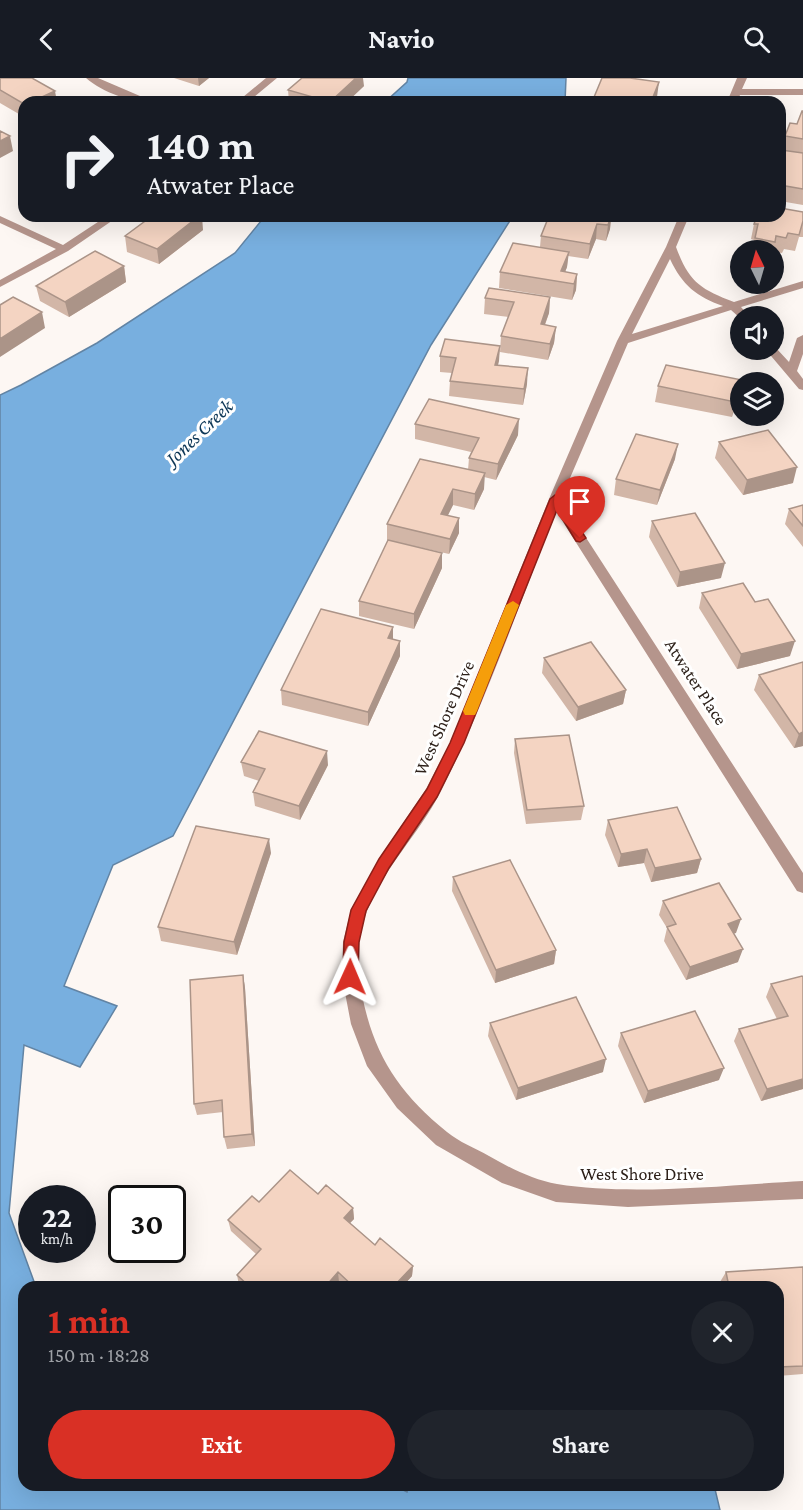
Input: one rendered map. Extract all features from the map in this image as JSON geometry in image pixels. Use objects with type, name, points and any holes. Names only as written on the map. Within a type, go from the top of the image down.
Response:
[{"type":"street","points":[[91,78],[130,96]]},
{"type":"street","points":[[250,96],[272,78]]},
{"type":"street","points":[[734,96],[742,78]]},
{"type":"street","points":[[736,92],[803,92]]},
{"type":"street","points":[[0,219],[64,249]]},
{"type":"street","points":[[0,284],[64,249],[105,222]]},
{"type":"street","name":"West Shore Drive","points":[[681,222],[623,341],[555,499],[457,743],[432,793],[384,864],[359,910],[351,942],[350,977],[359,1024],[376,1066],[403,1102],[442,1139],[508,1178],[556,1193],[628,1198],[803,1190]]},
{"type":"street","points":[[671,247],[676,263],[694,288],[705,295],[735,305]]},
{"type":"street","points":[[623,341],[803,284]]},
{"type":"street","points":[[791,371],[803,338]]},
{"type":"street","points":[[781,360],[803,386]]},
{"type":"street","name":"Atwater Place","points":[[555,499],[803,886]]},
{"type":"water","points":[[408,78],[566,78],[565,96],[392,96],[407,82]]},
{"type":"water","name":"Jones Creek","points":[[260,222],[509,222],[431,345],[173,836],[113,865],[64,986],[117,1006],[80,1067],[24,1045],[9,1213],[18,1238],[18,1263],[27,1263],[34,1281],[18,1281],[18,1491],[715,1491],[720,1510],[0,1510],[0,395],[97,343],[235,253]]},
{"type":"building","points":[[0,78],[32,78],[55,91],[44,96],[18,96],[18,100],[0,90]]},
{"type":"building","points":[[302,78],[356,78],[336,96],[309,96],[288,90]]},
{"type":"building","points":[[602,78],[630,78],[659,82],[653,96],[594,96]]},
{"type":"building","points":[[803,111],[803,139],[786,136],[790,123],[797,124]]},
{"type":"building","points":[[0,131],[10,136],[0,141]]},
{"type":"building","points":[[786,151],[803,153],[803,189],[786,186]]},
{"type":"building","points":[[786,209],[803,212],[799,235],[788,233],[786,238],[776,236],[775,240],[755,238],[758,224],[754,224],[755,222],[786,222]]},
{"type":"building","points":[[144,222],[191,222],[157,249],[125,236]]},
{"type":"building","points":[[547,222],[609,222],[608,225],[597,224],[590,244],[541,236]]},
{"type":"building","points":[[513,243],[569,252],[561,271],[577,274],[574,284],[500,272]]},
{"type":"building","points":[[95,251],[124,266],[65,302],[36,286]]},
{"type":"building","points":[[489,288],[550,297],[541,324],[556,327],[550,344],[501,336],[514,302],[485,298]]},
{"type":"building","points":[[13,297],[42,312],[0,339],[0,305]]},
{"type":"building","points":[[445,339],[500,346],[495,365],[528,368],[524,389],[450,381],[456,358],[440,356]]},
{"type":"building","points":[[666,365],[730,378],[730,401],[658,386]]},
{"type":"building","points":[[429,399],[519,419],[498,464],[469,458],[479,438],[415,424]]},
{"type":"building","points":[[768,430],[797,467],[747,480],[719,442]]},
{"type":"building","points":[[636,434],[678,444],[660,490],[616,479]]},
{"type":"building","points":[[420,459],[485,473],[475,494],[453,489],[441,514],[459,518],[450,539],[387,524]]},
{"type":"building","points":[[803,505],[803,526],[789,509]]},
{"type":"building","points":[[695,513],[725,563],[680,572],[652,521]]},
{"type":"building","points":[[388,540],[442,553],[414,614],[359,601]]},
{"type":"building","points":[[743,583],[755,602],[768,599],[795,641],[741,654],[702,593]]},
{"type":"building","points":[[321,609],[393,627],[388,638],[400,641],[368,712],[281,690]]},
{"type":"building","points":[[591,642],[626,690],[578,707],[544,658]]},
{"type":"building","points":[[803,662],[803,732],[799,734],[759,675]]},
{"type":"building","points":[[259,731],[327,751],[299,806],[253,792],[265,769],[241,762]]},
{"type":"building","points":[[569,735],[584,806],[527,810],[515,739]]},
{"type":"building","points":[[677,807],[701,859],[655,868],[647,849],[621,854],[608,820]]},
{"type":"building","points":[[196,826],[269,839],[234,942],[158,927]]},
{"type":"building","points":[[510,860],[556,950],[496,970],[453,877]]},
{"type":"building","points":[[719,883],[741,919],[728,924],[743,949],[690,967],[667,927],[676,924],[663,901]]},
{"type":"building","points":[[243,975],[252,1134],[224,1137],[222,1100],[194,1104],[190,980]]},
{"type":"building","points":[[802,976],[803,1079],[767,1089],[739,1029],[788,1016],[771,984]]},
{"type":"building","points":[[576,997],[606,1059],[518,1088],[490,1023]]},
{"type":"building","points":[[695,1011],[724,1068],[648,1091],[621,1033]]},
{"type":"building","points":[[290,1170],[318,1194],[326,1185],[353,1208],[344,1218],[375,1245],[380,1238],[413,1266],[399,1281],[348,1281],[338,1272],[330,1281],[244,1281],[237,1275],[261,1249],[228,1220],[252,1196],[259,1202]]},
{"type":"building","points":[[803,1267],[803,1366],[784,1367],[784,1281],[728,1281],[726,1272]]},
{"type":"slow traffic","points":[[470,711],[513,605]]},
{"type":"route","points":[[350,977],[351,942],[359,910],[384,864],[432,793],[457,743],[555,499],[580,538]]}]
